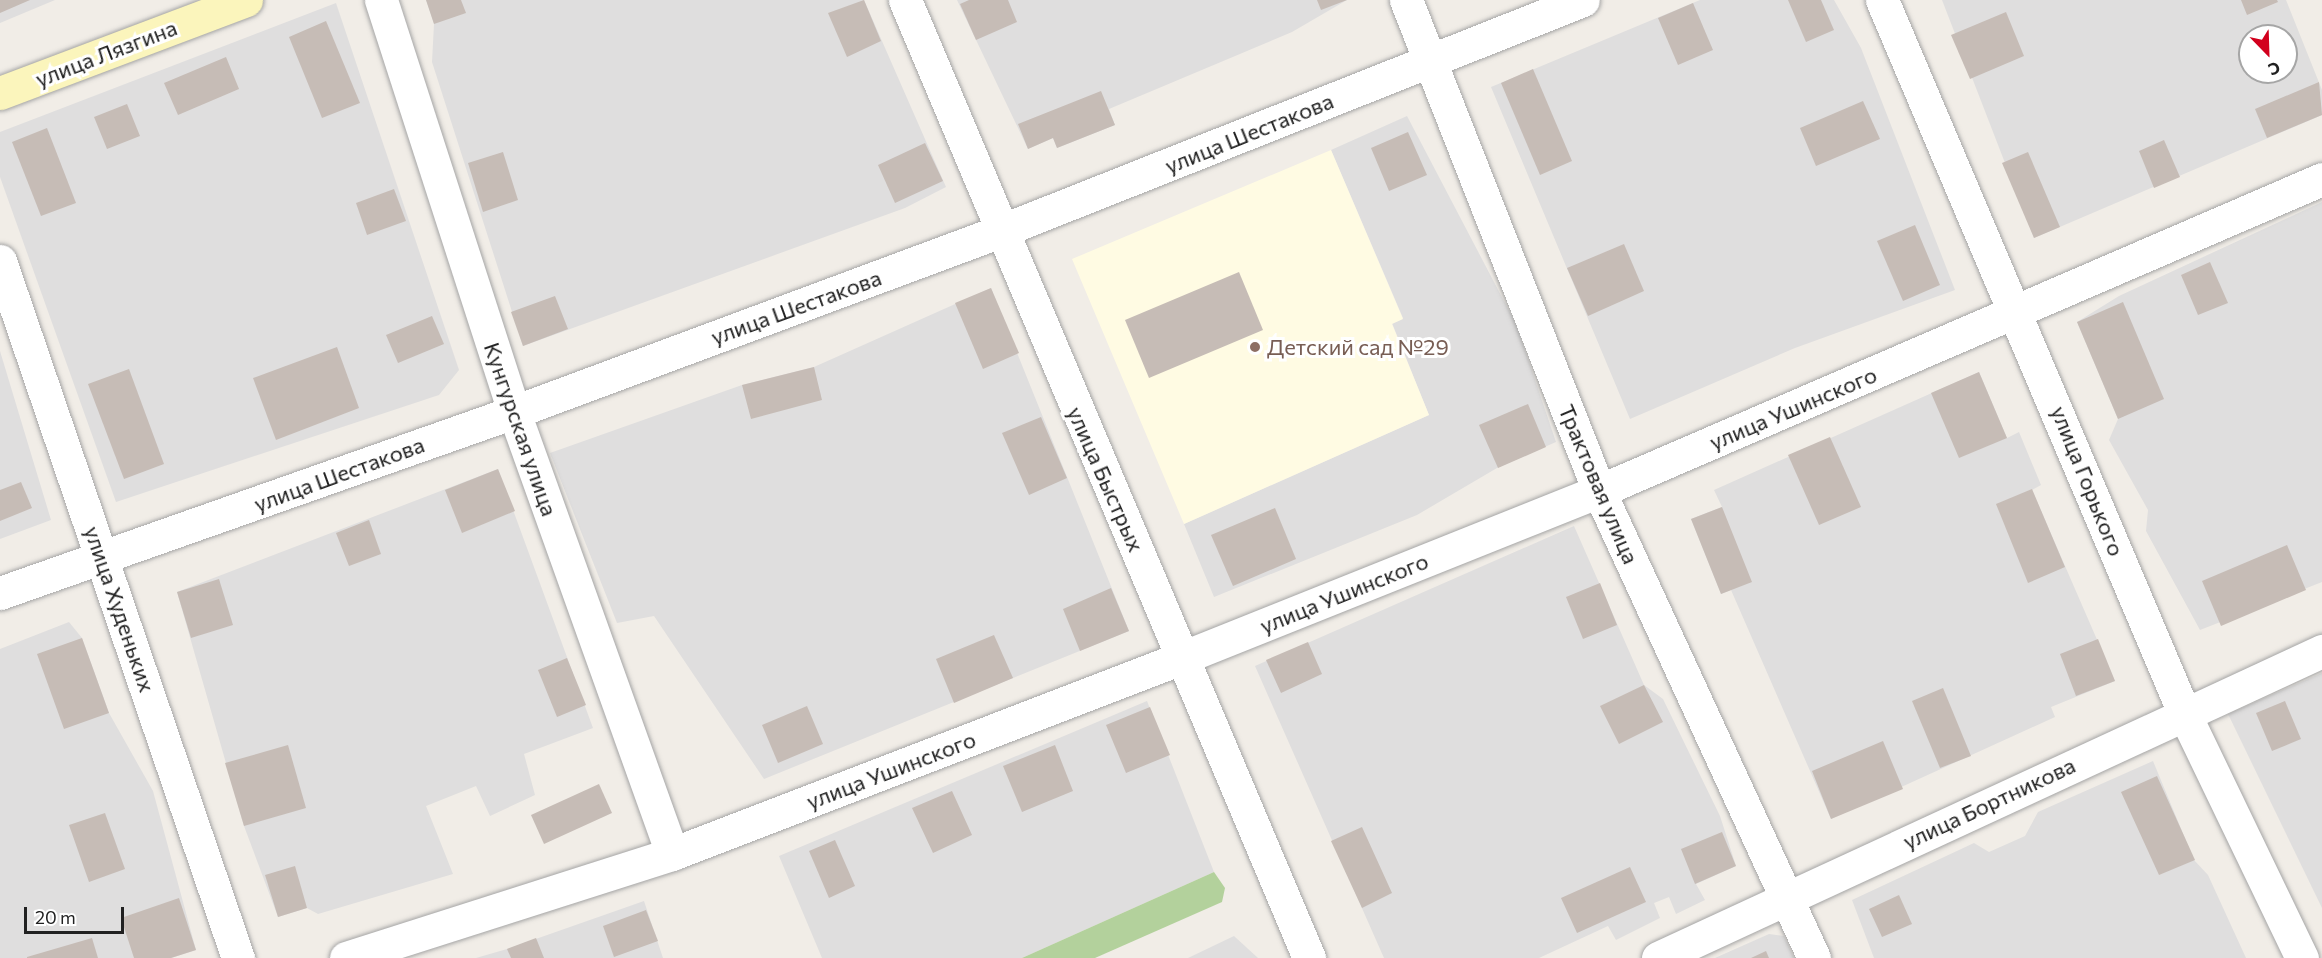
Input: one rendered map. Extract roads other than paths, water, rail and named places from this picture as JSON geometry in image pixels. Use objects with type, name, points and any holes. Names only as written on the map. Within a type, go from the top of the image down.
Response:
[{"type":"main road","name":"улица Лязгина","points":[[0,93],[246,0]]},
{"type":"street","name":"Кунгурская улица","points":[[381,0],[514,412],[672,854]]},
{"type":"street","name":"улица Быстрых","points":[[905,0],[998,232],[1184,657],[1309,958]]},
{"type":"street","name":"Трактовая улица","points":[[1406,0],[1432,61],[1599,491],[1814,958]]},
{"type":"street","name":"улица Шестакова","points":[[0,593],[514,412],[998,232],[1583,0]]},
{"type":"street","name":"улица Горького","points":[[1882,0],[2018,311],[2184,713],[2302,958]]},
{"type":"street","name":"улица Ушинского","points":[[346,958],[672,854],[1184,657],[1599,491],[2322,179]]},
{"type":"street","name":"улица Худеньких","points":[[0,261],[238,958]]},
{"type":"street","name":"улица Бортникова","points":[[1658,958],[2322,651]]},
{"type":"place","name":"Детский сад №29","points":[[1255,347]]}]
